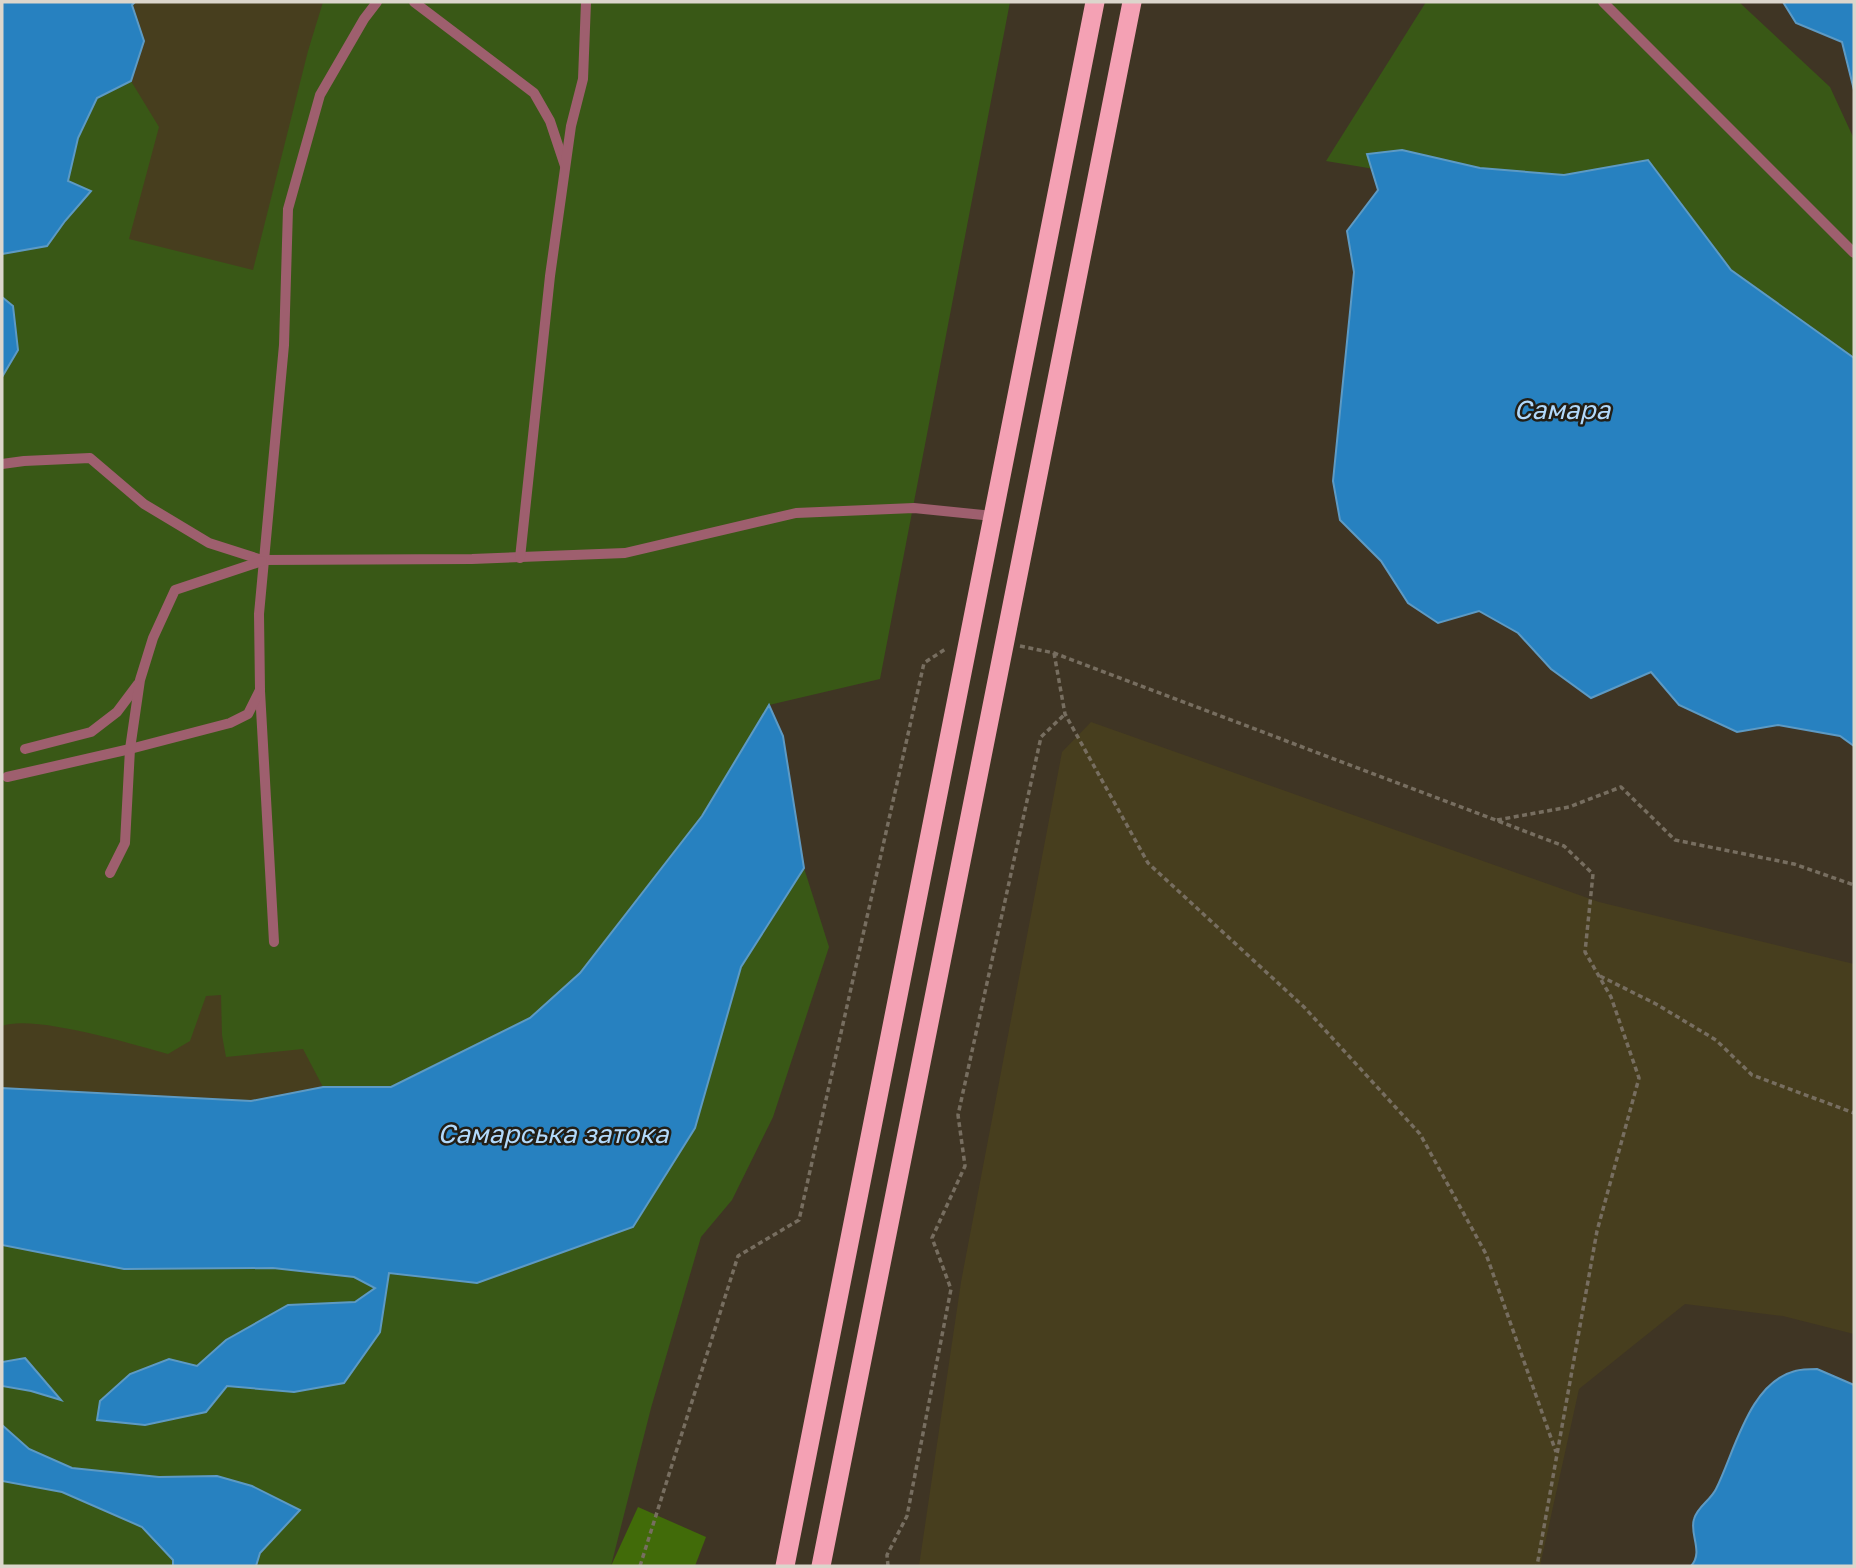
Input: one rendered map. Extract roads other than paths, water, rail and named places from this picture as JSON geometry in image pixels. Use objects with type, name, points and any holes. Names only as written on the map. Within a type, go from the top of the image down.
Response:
[{"type":"highway","points":[[785,1566],[1095,2]]},
{"type":"highway","points":[[821,1566],[1132,2]]},
{"type":"lane","points":[[274,942],[260,690],[259,614],[284,345],[288,209],[320,95],[364,19],[377,2]]},
{"type":"lane","points":[[414,2],[534,93],[550,121],[565,168]]},
{"type":"lane","points":[[520,558],[550,276],[571,126],[583,79],[586,2]]},
{"type":"lane","points":[[1603,2],[1854,253]]},
{"type":"lane","points":[[2,464],[89,458],[144,504],[209,544],[262,560],[520,558],[625,553],[796,513],[914,508],[993,516]]},
{"type":"lane","points":[[110,873],[125,843],[130,749],[140,681],[153,638],[175,590],[262,560]]},
{"type":"lane","points":[[25,748],[91,732],[117,712],[140,681]]},
{"type":"lane","points":[[7,777],[230,723],[248,714],[260,690]]},
{"type":"water","points":[[2,2],[135,2],[132,5],[144,41],[131,81],[97,98],[78,138],[68,181],[91,191],[47,246],[2,254]]},
{"type":"water","points":[[1783,2],[1854,2],[1854,90],[1842,42],[1796,23]]},
{"type":"water","name":"Самара","points":[[1402,150],[1480,168],[1564,175],[1648,160],[1731,270],[1854,358],[1854,746],[1840,736],[1778,725],[1737,732],[1679,705],[1651,672],[1591,698],[1551,669],[1518,633],[1479,611],[1438,623],[1408,603],[1381,561],[1340,520],[1333,481],[1354,272],[1347,231],[1378,190],[1367,154]]},
{"type":"water","points":[[2,297],[13,306],[18,350],[2,377]]},
{"type":"water","name":"Самарська затока","points":[[769,705],[783,736],[804,868],[741,967],[695,1128],[633,1227],[477,1283],[389,1273],[380,1332],[344,1383],[294,1392],[227,1386],[206,1412],[145,1425],[97,1420],[100,1401],[130,1374],[169,1359],[197,1366],[226,1340],[288,1305],[355,1302],[375,1288],[354,1277],[273,1268],[124,1269],[2,1245],[2,1088],[251,1101],[323,1087],[391,1087],[530,1018],[580,973],[702,816]]},
{"type":"water","points":[[25,1358],[61,1400],[2,1386],[2,1362]]},
{"type":"water","points":[[1817,1369],[1854,1385],[1854,1566],[1691,1566],[1696,1555],[1694,1519],[1716,1489],[1745,1420],[1755,1404],[1779,1378],[1798,1370]]},
{"type":"water","points":[[2,1425],[29,1449],[72,1468],[159,1477],[217,1476],[252,1486],[300,1510],[260,1553],[256,1566],[173,1566],[173,1560],[142,1527],[62,1492],[2,1481]]}]
